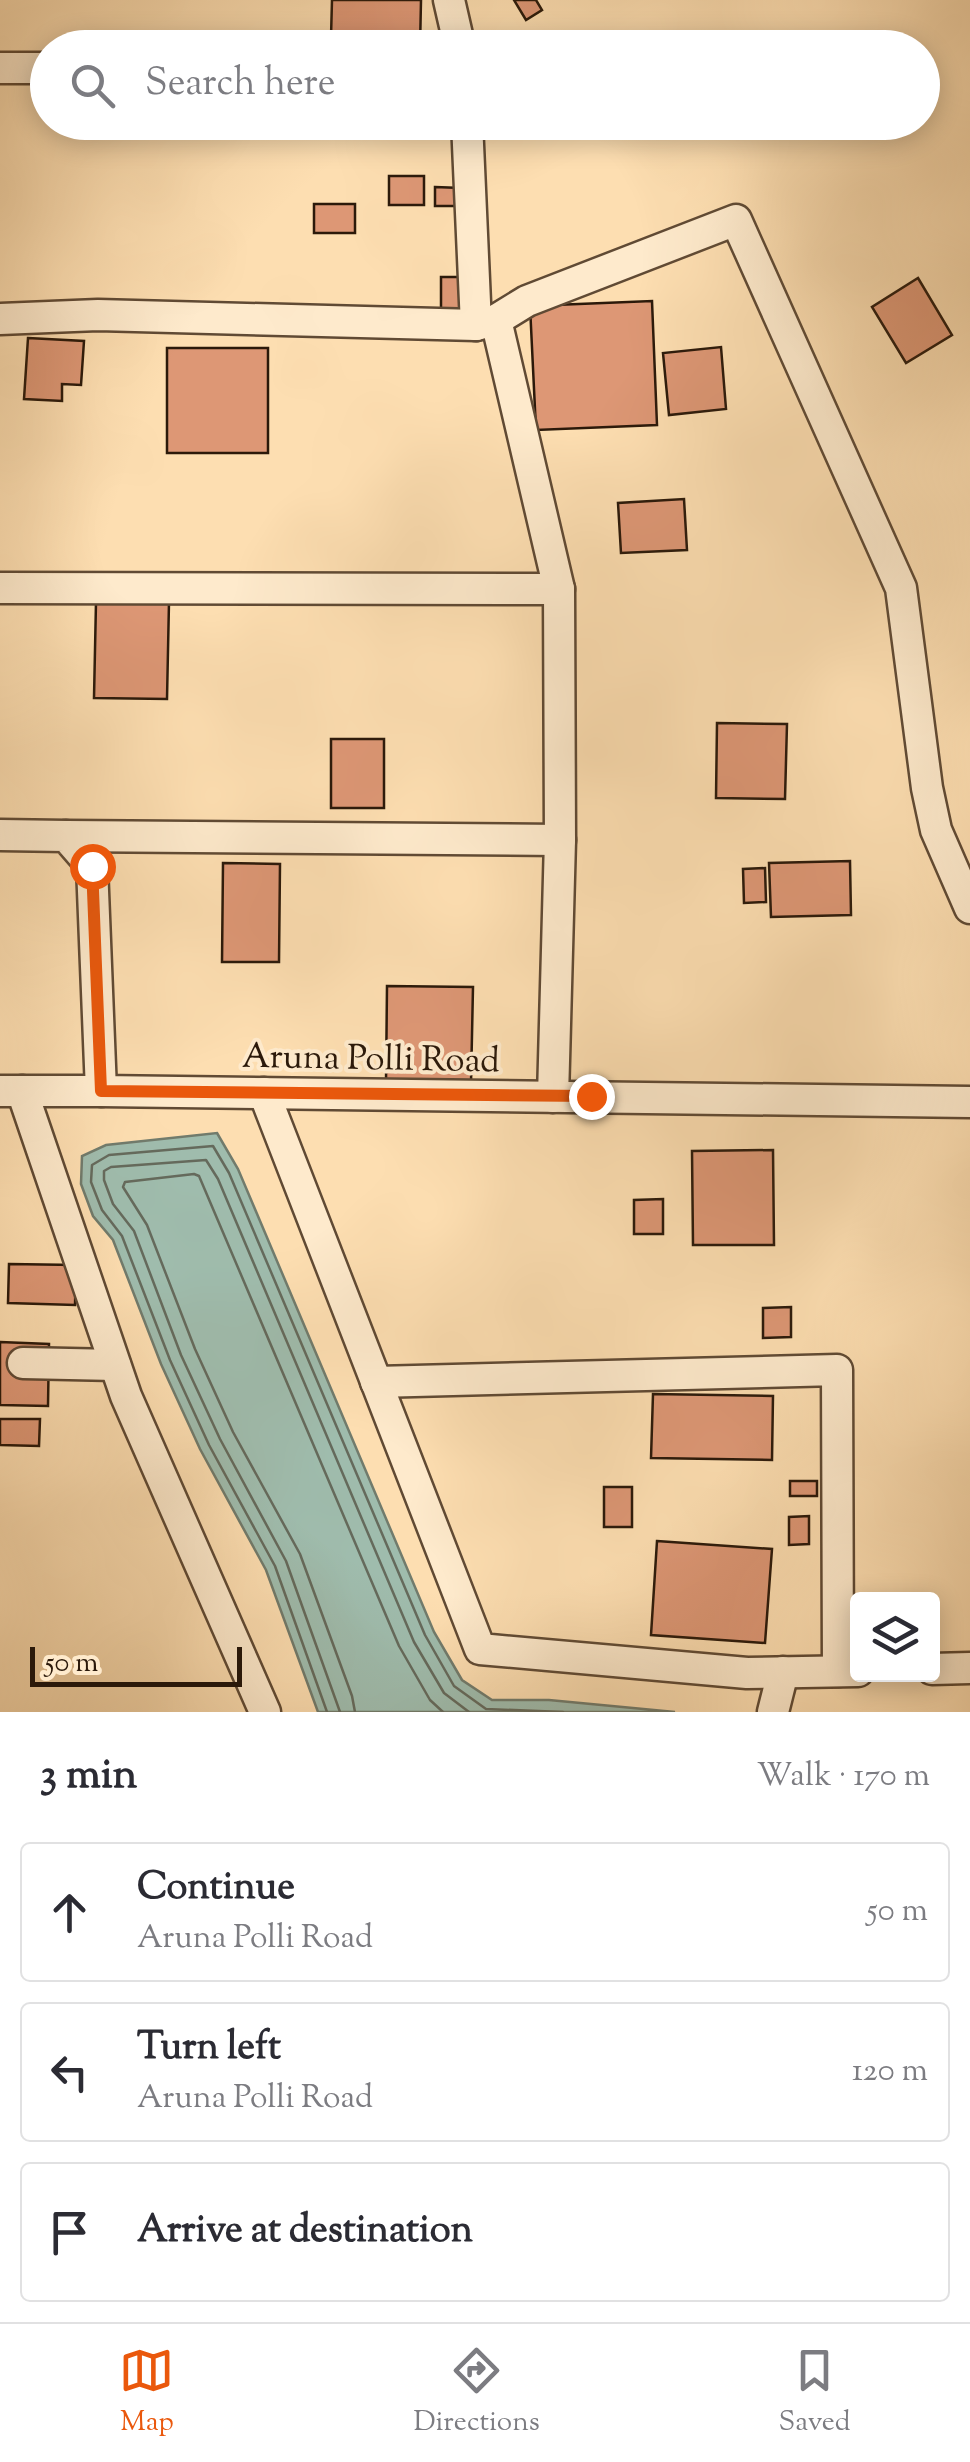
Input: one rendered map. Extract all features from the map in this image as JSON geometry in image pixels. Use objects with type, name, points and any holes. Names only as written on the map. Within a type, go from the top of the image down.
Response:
[{"type":"street","points":[[449,0],[456,30]]},
{"type":"street","points":[[0,68],[30,68]]},
{"type":"street","points":[[470,140],[486,322],[559,590],[560,840],[553,1097]]},
{"type":"street","points":[[0,320],[98,314],[486,322],[526,300],[736,220],[901,588],[934,816],[970,908]]},
{"type":"street","points":[[0,588],[559,590]]},
{"type":"street","points":[[0,835],[560,840]]},
{"type":"street","points":[[66,836],[92,866],[101,1091]]},
{"type":"street","points":[[11,1091],[126,1396],[265,1712]]},
{"type":"street","name":"Aruna Polli Road","points":[[11,1091],[970,1102]]},
{"type":"street","points":[[264,1093],[376,1382],[480,1649],[747,1673],[848,1671],[836,1370],[376,1382]]},
{"type":"street","points":[[23,1363],[115,1365]]},
{"type":"street","points":[[940,1669],[970,1668]]},
{"type":"street","points":[[773,1712],[783,1672]]},
{"type":"water","points":[[217,1133],[238,1169],[434,1632],[462,1680],[492,1700],[549,1700],[675,1712],[318,1712],[266,1570],[200,1449],[161,1364],[113,1240],[93,1216],[81,1184],[82,1156],[106,1145]]},
{"type":"building","points":[[332,0],[421,0],[420,30],[331,30]]},
{"type":"building","points":[[514,0],[536,0],[542,10],[526,20]]},
{"type":"building","points":[[389,176],[424,176],[424,205],[389,205]]},
{"type":"building","points":[[435,187],[461,188],[461,206],[435,206]]},
{"type":"building","points":[[314,204],[355,204],[355,233],[314,233]]},
{"type":"building","points":[[441,277],[468,277],[468,312],[441,312]]},
{"type":"building","points":[[918,278],[952,335],[906,363],[872,307]]},
{"type":"building","points":[[652,301],[657,425],[536,430],[530,306]]},
{"type":"building","points":[[28,338],[84,341],[81,385],[62,384],[62,401],[24,399]]},
{"type":"building","points":[[721,347],[726,409],[669,415],[663,353]]},
{"type":"building","points":[[167,348],[268,348],[268,453],[167,453]]},
{"type":"building","points":[[684,499],[687,550],[621,553],[618,503]]},
{"type":"building","points":[[96,602],[169,602],[167,699],[94,698]]},
{"type":"building","points":[[717,723],[787,724],[785,799],[716,798]]},
{"type":"building","points":[[331,739],[384,739],[384,808],[331,808]]},
{"type":"building","points":[[850,861],[851,915],[771,917],[769,863]]},
{"type":"building","points":[[223,863],[280,864],[279,962],[222,962]]},
{"type":"building","points":[[765,868],[766,902],[744,903],[743,869]]},
{"type":"building","points":[[387,986],[473,987],[471,1083],[386,1082]]},
{"type":"building","points":[[773,1150],[774,1245],[693,1245],[692,1151]]},
{"type":"building","points":[[663,1199],[663,1234],[634,1234],[634,1200]]},
{"type":"building","points":[[9,1264],[76,1265],[75,1305],[8,1303]]},
{"type":"building","points":[[791,1307],[791,1337],[763,1338],[763,1308]]},
{"type":"building","points":[[0,1342],[49,1344],[48,1406],[0,1405]]},
{"type":"building","points":[[653,1394],[773,1396],[772,1460],[651,1458]]},
{"type":"building","points":[[0,1419],[40,1419],[39,1446],[0,1445]]},
{"type":"building","points":[[790,1481],[817,1481],[817,1496],[790,1496]]},
{"type":"building","points":[[604,1487],[632,1487],[632,1527],[604,1527]]},
{"type":"building","points":[[809,1516],[809,1544],[789,1545],[789,1517]]},
{"type":"building","points":[[657,1541],[772,1549],[765,1643],[651,1635]]},
{"type":"route","points":[[92,866],[101,1091],[591,1096]]}]
